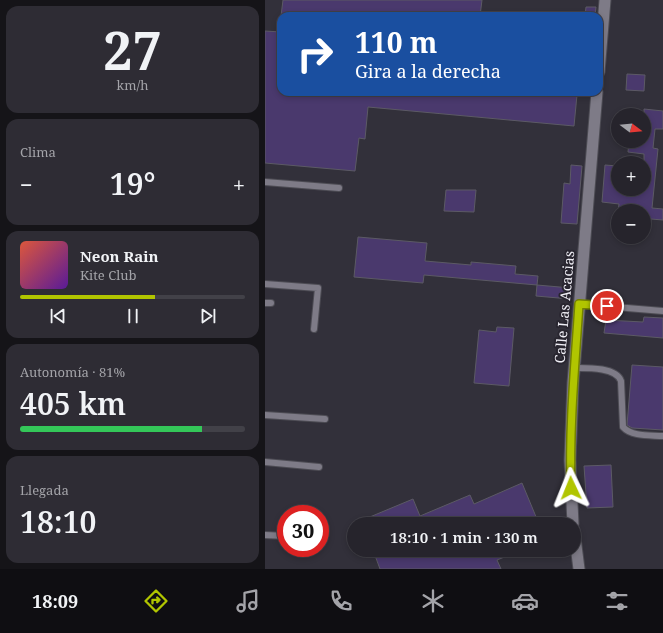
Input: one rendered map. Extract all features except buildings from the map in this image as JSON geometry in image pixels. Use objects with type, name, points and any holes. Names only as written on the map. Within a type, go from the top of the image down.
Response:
[{"type":"street","points":[[603,24],[605,0]]},
{"type":"street","name":"Calle Las Acacias","points":[[573,517],[570,460],[574,368],[597,96]]},
{"type":"street","points":[[577,557],[579,569]]},
{"type":"lane","points":[[265,182],[339,188]]},
{"type":"lane","points":[[265,284],[319,288],[314,329]]},
{"type":"lane","points":[[579,304],[663,312]]},
{"type":"lane","points":[[574,368],[592,368],[616,373],[621,381],[623,427],[632,433],[663,436]]},
{"type":"lane","points":[[265,415],[325,419]]},
{"type":"lane","points":[[265,462],[319,467]]},
{"type":"lane","points":[[265,535],[277,536]]},
{"type":"route","points":[[571,488],[570,460],[573,383],[579,304],[607,306]]}]
